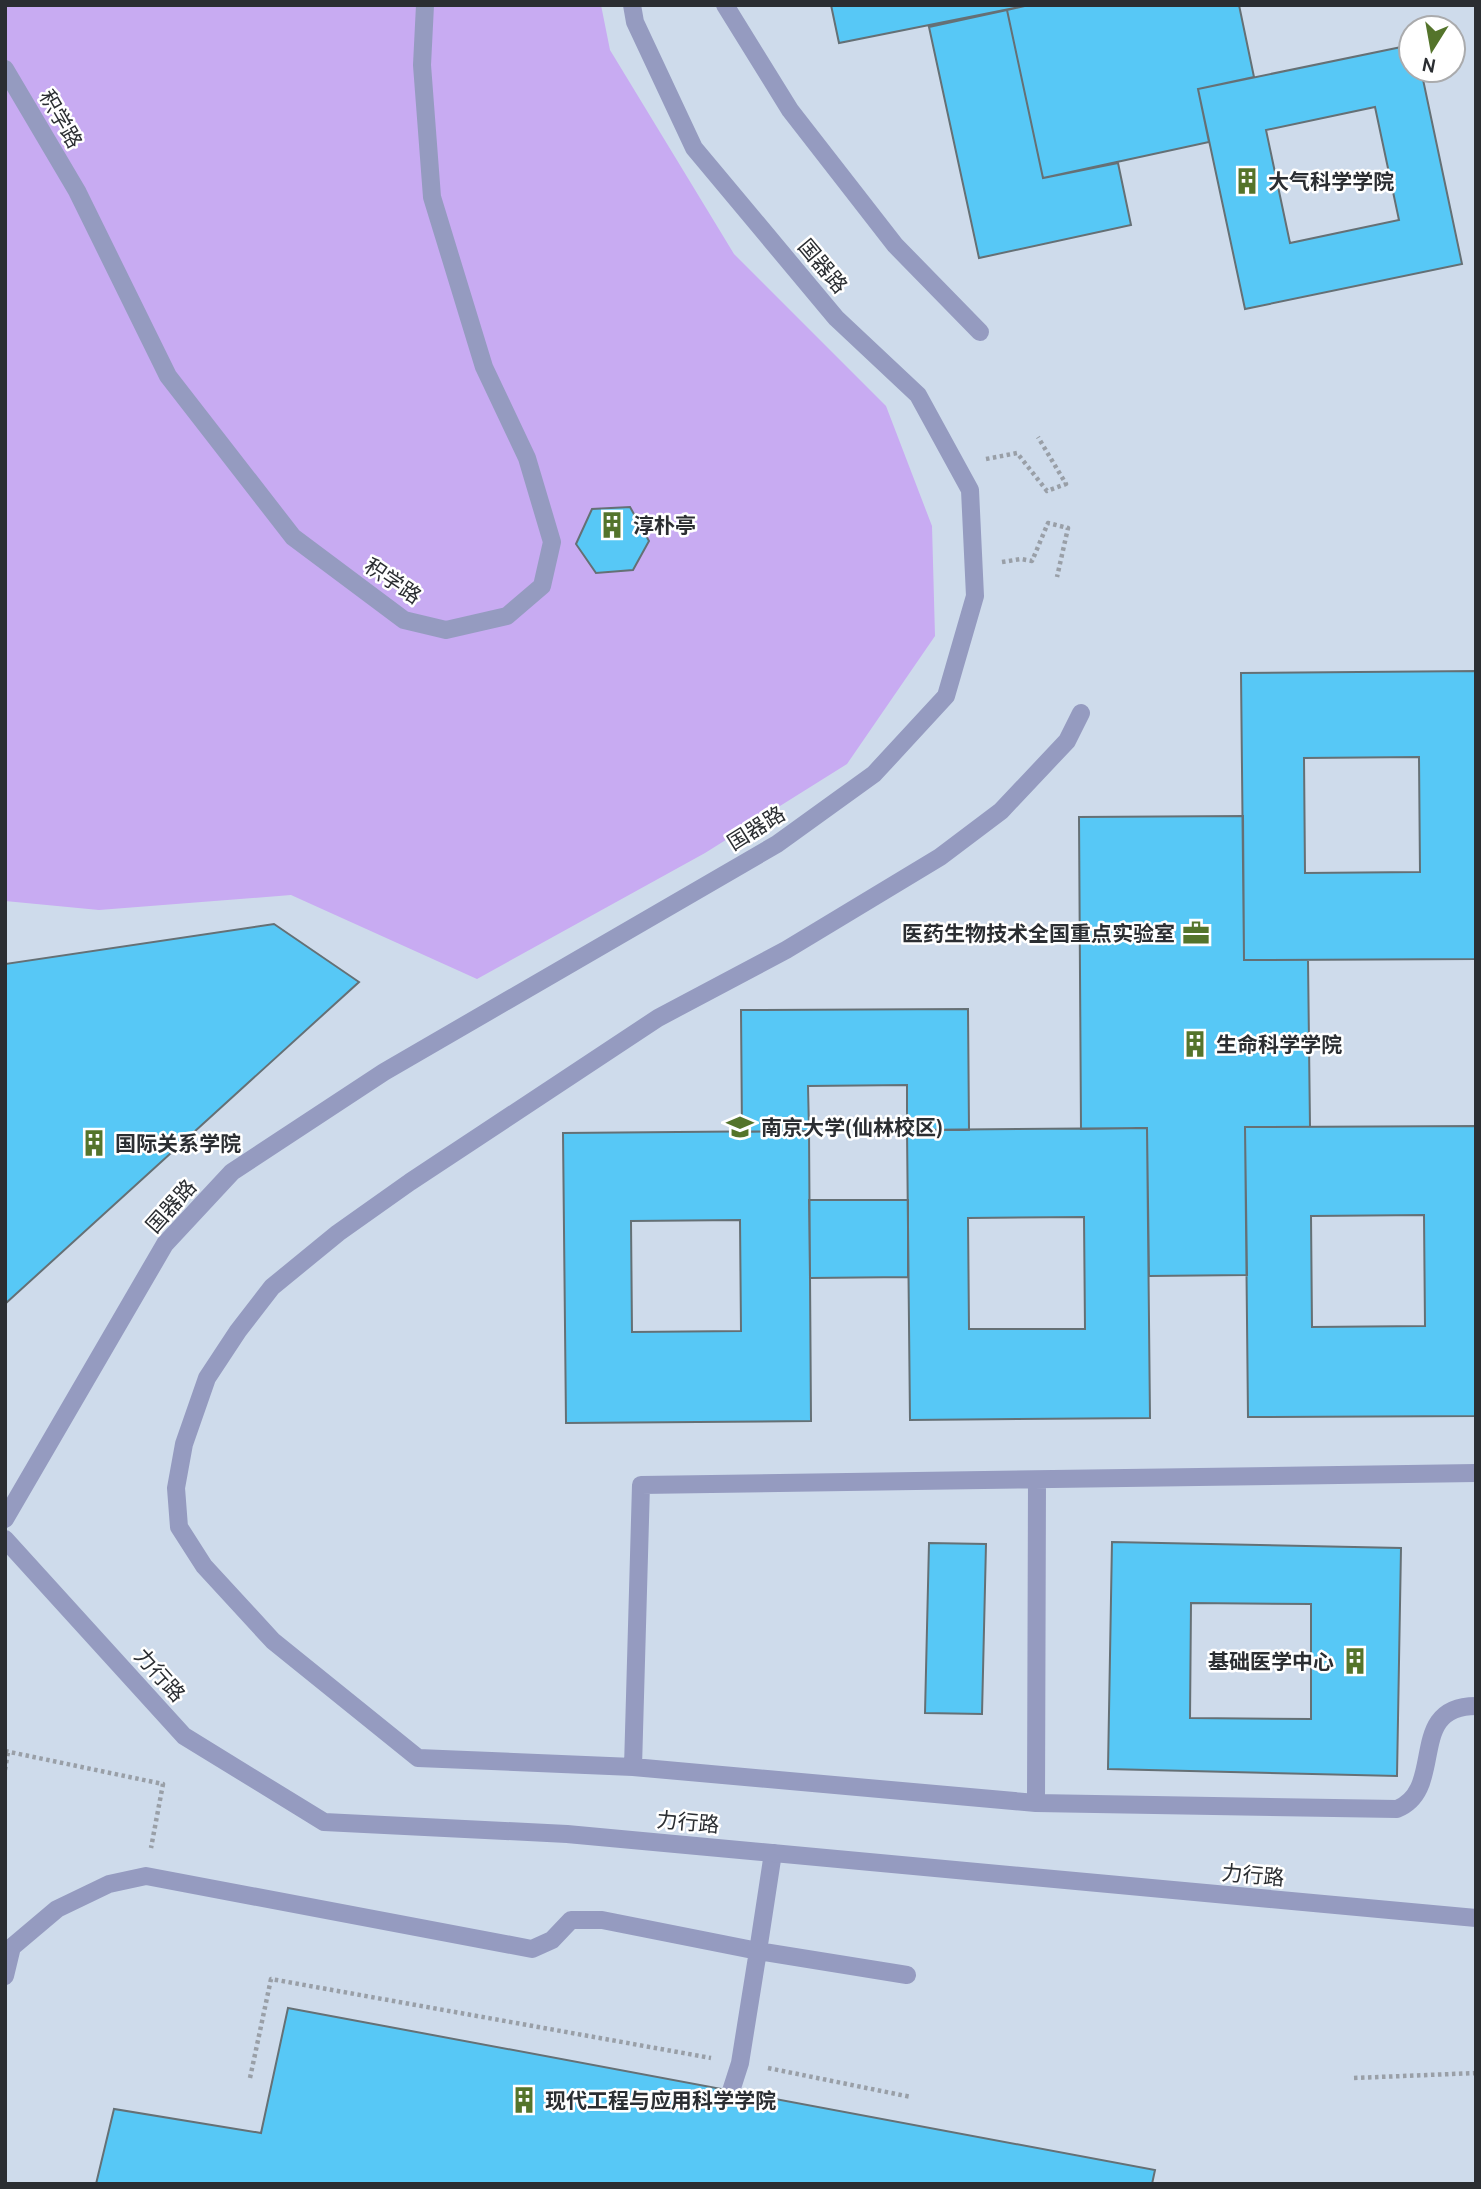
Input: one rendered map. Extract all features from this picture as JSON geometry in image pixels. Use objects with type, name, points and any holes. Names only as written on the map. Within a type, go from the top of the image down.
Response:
[{"type":"street","name":"积学路","points":[[5,68],[77,191],[168,376],[293,537],[404,620],[446,630],[507,616],[542,586],[552,542],[527,458],[484,367],[432,197],[422,65],[425,5]]},
{"type":"street","name":"国器路","points":[[5,1519],[164,1244],[232,1172],[384,1072],[777,844],[874,774],[946,696],[975,596],[970,490],[918,395],[836,318],[694,148],[635,22],[632,5]]},
{"type":"street","points":[[726,5],[790,110],[895,245],[980,332]]},
{"type":"street","points":[[1081,713],[1067,741],[1001,811],[940,857],[786,950],[658,1018],[338,1233],[272,1287],[207,1378],[184,1444],[176,1488],[180,1527],[204,1566],[273,1641],[418,1758],[633,1767],[1036,1803],[1396,1809],[1410,1804],[1419,1791],[1429,1738],[1444,1716],[1468,1706],[1476,1706]]},
{"type":"street","points":[[633,1767],[641,1485],[1476,1473]]},
{"type":"street","points":[[1036,1803],[1037,1480]]},
{"type":"street","name":"力行路","points":[[5,1539],[184,1736],[324,1822],[567,1833],[1476,1918]]},
{"type":"street","points":[[731,2091],[740,2063],[773,1853]]},
{"type":"street","points":[[5,1976],[12,1947],[57,1909],[109,1884],[146,1876],[532,1950],[552,1940],[571,1920],[592,1920],[907,1975]]},
{"type":"path","points":[[959,470],[997,455],[1017,453],[1047,491],[1066,484],[1038,438]]},
{"type":"path","points":[[974,567],[1021,559],[1032,561],[1048,523],[1068,528],[1057,577]]},
{"type":"path","points":[[5,1770],[7,1752],[163,1784],[146,1876]]},
{"type":"path","points":[[250,2078],[271,1979],[740,2063],[911,2097]]},
{"type":"path","points":[[1354,2078],[1476,2073]]},
{"type":"shaded area","name":"南京大学(仙林校区)","points":[[5,5],[1476,5],[1476,2184],[5,2184]]},
{"type":"shaded area","points":[[5,5],[601,5],[610,50],[734,254],[886,406],[932,526],[935,636],[847,764],[705,853],[477,979],[291,895],[99,910],[5,901]]},
{"type":"building","points":[[831,5],[1029,5],[839,43]]},
{"type":"building","points":[[1029,5],[1239,5],[1254,77],[1198,89],[1209,142],[1043,178],[1007,10]]},
{"type":"building","points":[[1007,10],[1043,178],[1118,163],[1131,225],[979,258],[929,27]]},
{"type":"building","name":"大气科学学院","points":[[1397,48],[1397,84],[1424,84],[1462,264],[1245,309],[1198,89]],"holes":[[[1375,107],[1399,220],[1290,243],[1266,130]]]},
{"type":"building","name":"淳朴亭","points":[[630,507],[649,541],[633,570],[596,573],[576,544],[592,509]]},
{"type":"building","points":[[1476,671],[1476,959],[1244,960],[1241,673]],"holes":[[[1419,757],[1420,872],[1305,873],[1304,758]]]},
{"type":"building","name":"生命科学学院","points":[[1243,816],[1244,960],[1308,960],[1310,1127],[1245,1127],[1247,1275],[1149,1276],[1147,1128],[1081,1129],[1079,817]]},
{"type":"building","name":"国际关系学院","points":[[274,924],[359,982],[5,1304],[5,964]]},
{"type":"building","points":[[968,1009],[969,1130],[907,1130],[907,1085],[808,1086],[809,1131],[742,1132],[741,1010]]},
{"type":"building","points":[[1476,1126],[1476,1416],[1248,1417],[1245,1127]],"holes":[[[1424,1215],[1425,1326],[1312,1327],[1311,1216]]]},
{"type":"building","points":[[1147,1128],[1150,1418],[910,1420],[907,1130]],"holes":[[[1084,1217],[1085,1329],[969,1329],[968,1218]]]},
{"type":"building","points":[[809,1131],[811,1421],[566,1423],[563,1133]],"holes":[[[740,1220],[741,1331],[632,1332],[631,1221]]]},
{"type":"building","points":[[809,1200],[908,1200],[908,1277],[810,1278]]},
{"type":"building","name":"基础医学中心","points":[[1112,1542],[1401,1548],[1397,1776],[1108,1769]],"holes":[[[1191,1603],[1311,1604],[1311,1719],[1190,1718]]]},
{"type":"building","points":[[929,1543],[986,1544],[982,1714],[925,1713]]},
{"type":"building","name":"现代工程与应用科学学院","points":[[288,2008],[1155,2170],[1152,2184],[96,2184],[114,2109],[261,2133]]},
{"type":"place","name":"大气科学学院","points":[[1247,181]]},
{"type":"place","name":"淳朴亭","points":[[612,525]]},
{"type":"place","name":"医药生物技术全国重点实验室","points":[[1196,933]]},
{"type":"place","name":"生命科学学院","points":[[1195,1044]]},
{"type":"place","name":"南京大学(仙林校区)","points":[[740,1127]]},
{"type":"place","name":"国际关系学院","points":[[94,1143]]},
{"type":"place","name":"基础医学中心","points":[[1355,1661]]},
{"type":"place","name":"现代工程与应用科学学院","points":[[524,2100]]}]
